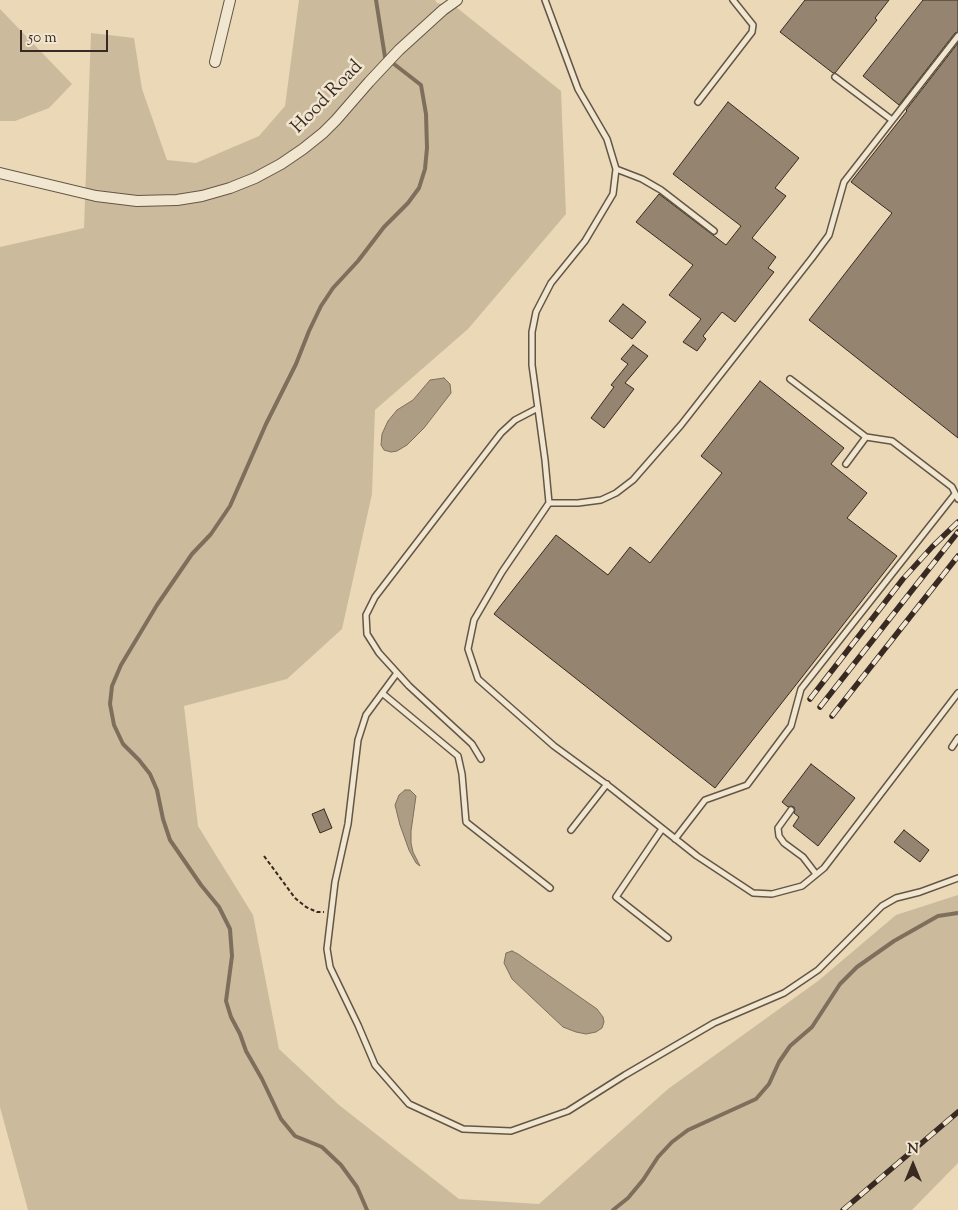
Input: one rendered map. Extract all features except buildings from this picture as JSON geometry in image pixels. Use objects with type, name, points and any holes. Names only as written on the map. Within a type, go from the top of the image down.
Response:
[{"type":"street","points":[[215,62],[230,0]]},
{"type":"street","name":"Hood Road","points":[[0,174],[116,199],[177,200],[202,196],[230,188],[255,178],[281,164],[323,133],[399,50],[457,0]]},
{"type":"lane","points":[[545,0],[578,89],[606,140],[616,169],[614,194],[585,241],[551,283],[536,312],[532,332],[532,365],[549,503],[502,572],[474,620],[468,649],[478,680],[554,746],[607,784],[697,856],[753,893],[772,894],[802,886],[824,868],[958,693]]},
{"type":"lane","points":[[698,102],[752,32],[753,25],[733,0]]},
{"type":"lane","points":[[549,503],[578,504],[601,500],[616,493],[633,480],[681,425],[829,235],[844,182],[958,36]]},
{"type":"lane","points":[[835,77],[892,120]]},
{"type":"lane","points":[[616,169],[642,179],[661,190],[714,231]]},
{"type":"lane","points":[[675,839],[705,800],[747,785],[791,726],[801,689],[957,497],[952,487],[892,441],[866,438],[790,379]]},
{"type":"lane","points":[[481,759],[472,744],[409,686],[378,653],[368,634],[366,615],[375,597],[501,433],[515,420],[538,408]]},
{"type":"lane","points":[[846,464],[866,438]]},
{"type":"lane","points":[[398,674],[366,714],[358,740],[348,824],[335,882],[327,950],[330,967],[358,1025],[374,1065],[410,1104],[463,1129],[511,1130],[568,1112],[624,1075],[714,1023],[784,993],[818,970],[882,906],[896,898],[920,892],[958,878]]},
{"type":"lane","points":[[382,693],[458,756],[462,774],[466,822],[550,888]]},
{"type":"lane","points":[[952,747],[958,738]]},
{"type":"lane","points":[[571,830],[607,784]]},
{"type":"lane","points":[[791,810],[778,828],[779,836],[784,843],[804,857],[816,874]]},
{"type":"lane","points":[[662,829],[616,897],[668,938]]},
{"type":"path","points":[[264,856],[295,898],[306,908],[317,912],[331,912]]},
{"type":"shaded area","points":[[299,0],[435,0],[437,3],[456,7],[561,91],[566,214],[468,329],[375,410],[372,494],[342,629],[287,679],[184,706],[198,826],[253,915],[279,1049],[339,1105],[459,1199],[539,1204],[668,1089],[818,981],[896,915],[958,895],[958,1163],[912,1210],[28,1210],[0,1107],[0,247],[84,228],[91,33],[134,38],[142,89],[167,160],[196,163],[259,136],[285,106]]},
{"type":"shaded area","points":[[0,9],[72,84],[49,108],[15,121],[0,121]]},
{"type":"shaded area","points":[[444,378],[450,384],[451,393],[424,428],[407,445],[397,451],[384,450],[381,445],[382,434],[388,421],[397,410],[413,400],[430,380]]},
{"type":"shaded area","points":[[405,790],[410,790],[416,796],[411,843],[420,866],[416,863],[409,850],[395,805],[399,795]]},
{"type":"shaded area","points":[[512,951],[597,1009],[603,1017],[602,1028],[596,1032],[586,1034],[563,1027],[512,979],[504,963],[506,953]]},
{"type":"waterway","points":[[367,1210],[357,1187],[341,1165],[322,1147],[295,1136],[281,1119],[246,1051],[226,1001],[232,956],[230,929],[219,907],[201,885],[170,840],[157,790],[150,774],[123,744],[114,725],[110,704],[112,686],[121,665],[157,605],[192,554],[211,534],[230,506],[321,306],[333,288],[419,188],[425,169],[427,148],[426,114],[421,85],[385,57],[376,0]]},
{"type":"waterway","points":[[613,1210],[628,1198],[658,1157],[672,1142],[688,1130],[756,1099],[769,1084],[779,1062],[790,1046],[812,1027],[840,984],[857,967],[894,941],[938,916],[958,913]]},
{"type":"railway","points":[[810,699],[903,579],[958,522]]},
{"type":"railway","points":[[820,707],[958,532]]},
{"type":"railway","points":[[832,716],[958,556]]},
{"type":"railway","points":[[843,1210],[958,1112]]}]
